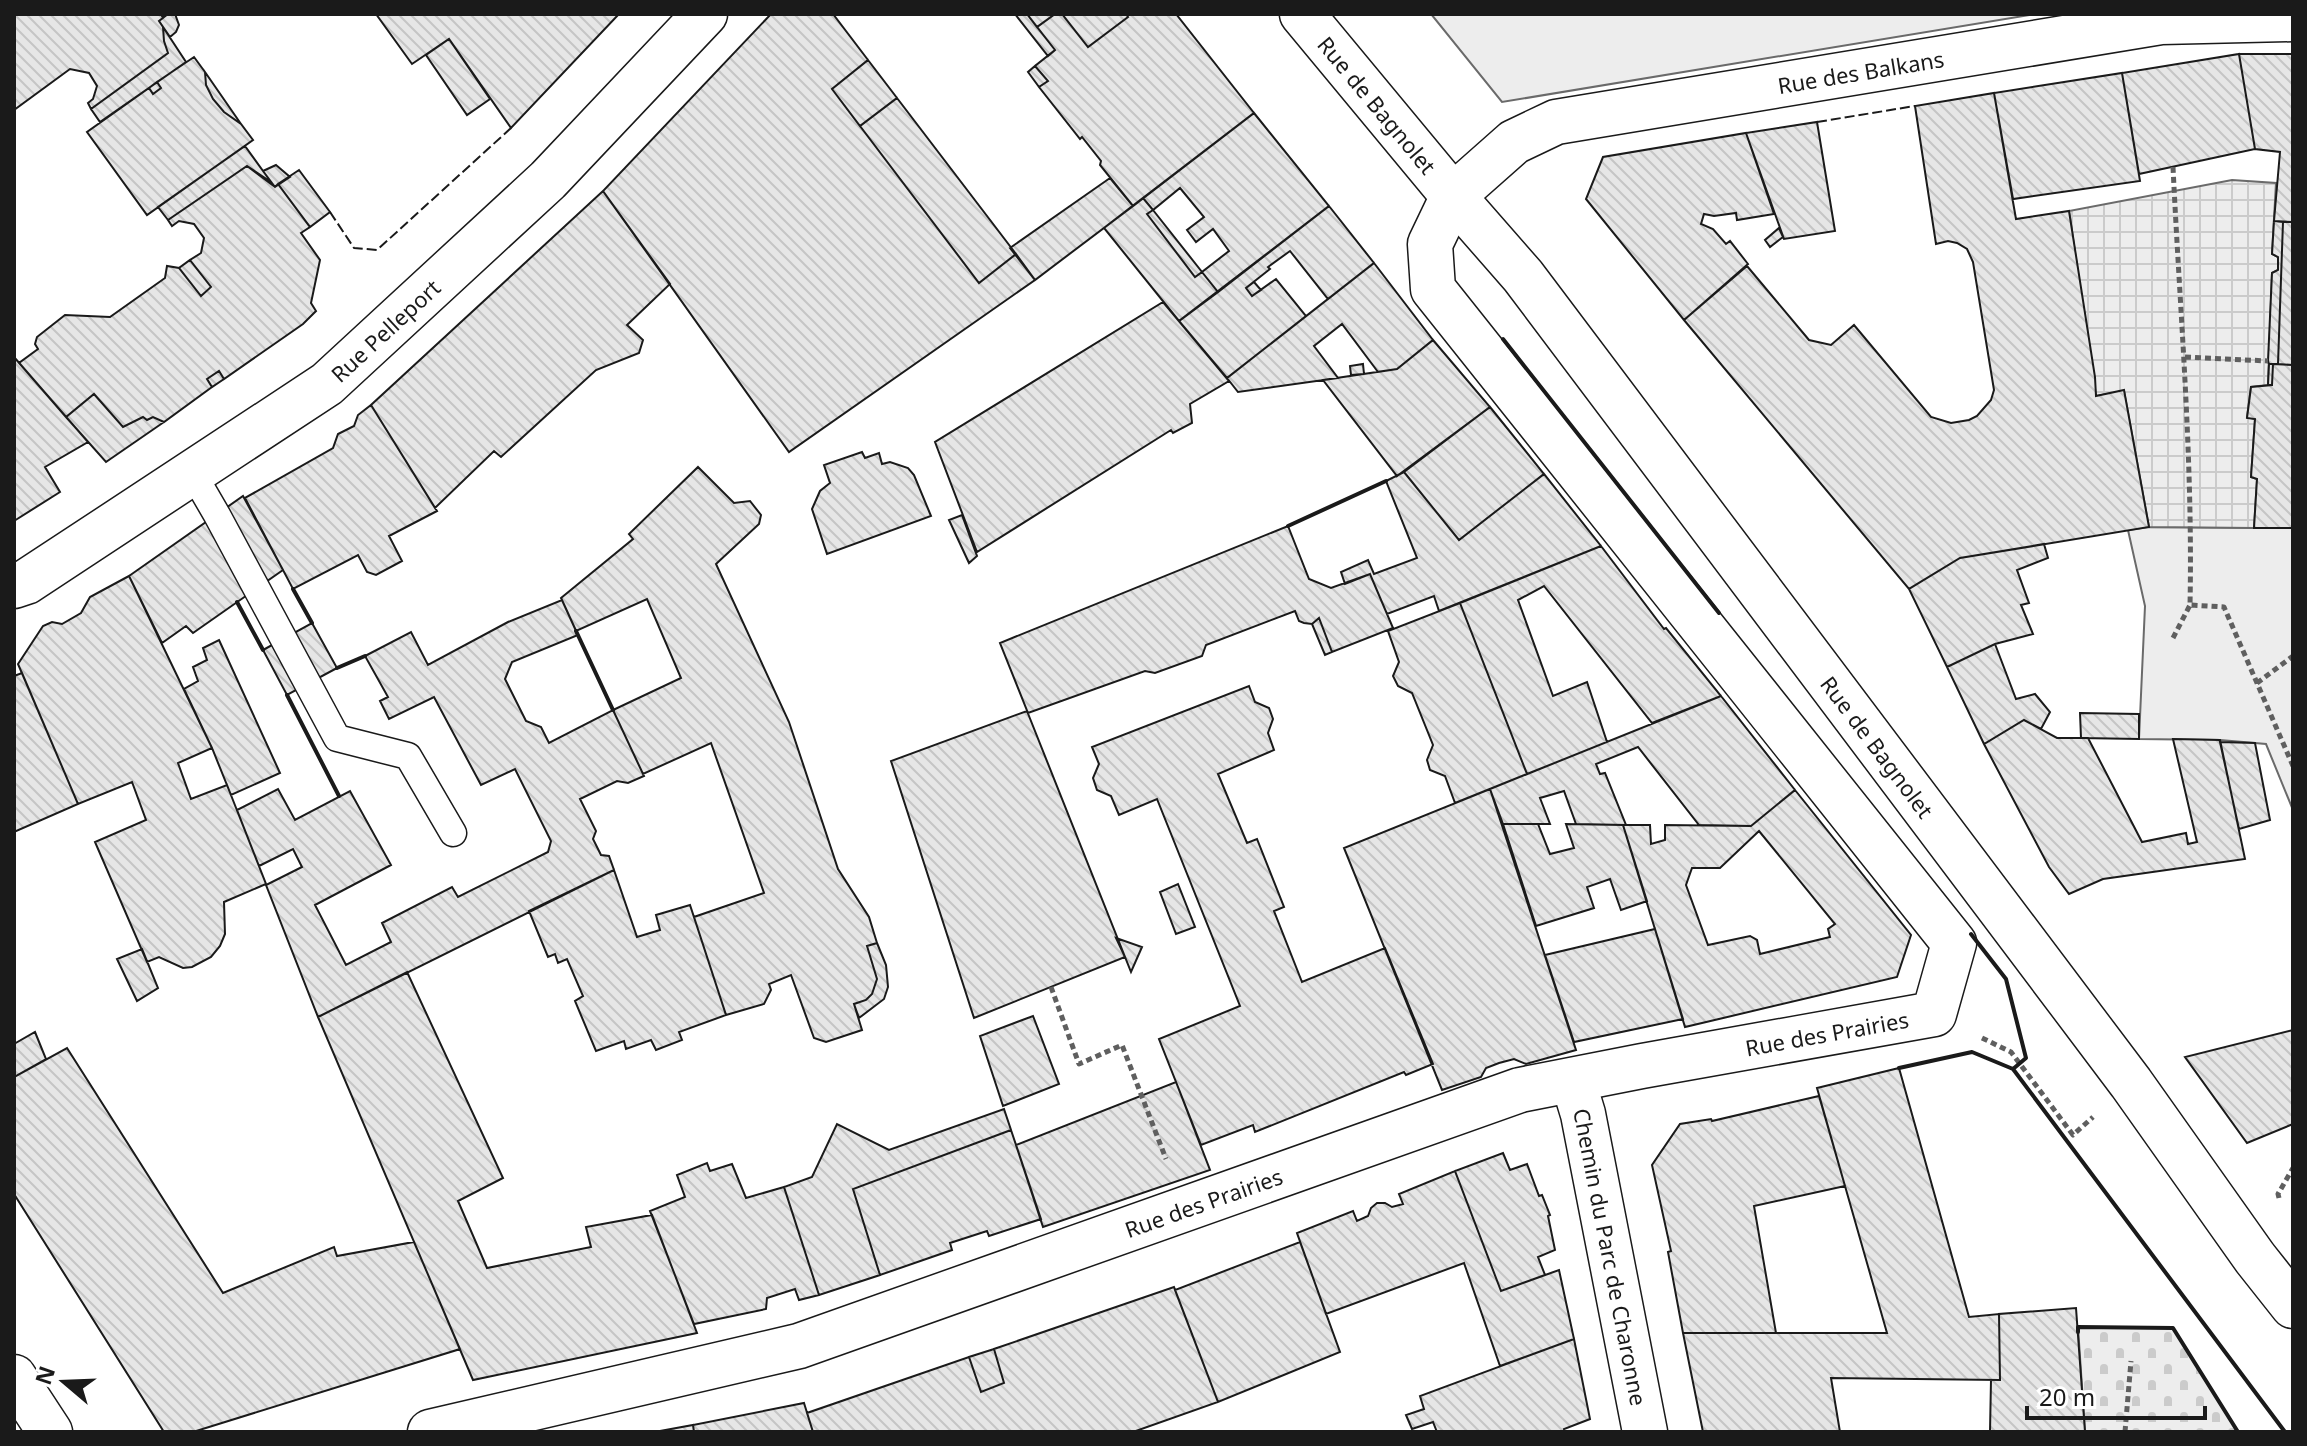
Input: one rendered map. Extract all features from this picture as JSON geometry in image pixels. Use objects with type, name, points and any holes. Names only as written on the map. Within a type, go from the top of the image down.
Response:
[{"type":"street","name":"Rue Pelleport","points":[[14,586],[26,582],[327,384],[548,180],[705,14]]},
{"type":"street","name":"Rue de Bagnolet","points":[[1302,14],[1532,289],[2122,1071],[2255,1258],[2293,1306]]},
{"type":"street","name":"Rue des Balkans","points":[[1453,196],[1514,142],[1556,122],[2162,18],[2293,19]]},
{"type":"street","name":"Rue des Prairies","points":[[430,1432],[799,1346],[1520,1090],[1934,1014],[1954,943],[1433,289],[1430,244],[1453,196]]},
{"type":"street","name":"Chemin du Parc de Charonne","points":[[1573,1081],[1583,1114],[1645,1432]]},
{"type":"street","points":[[14,1377],[50,1432]]},
{"type":"lane","points":[[191,475],[217,515],[337,738],[408,756],[453,833]]},
{"type":"path","points":[[2173,167],[2192,527],[2190,605],[2173,638]]},
{"type":"path","points":[[2185,357],[2268,361]]},
{"type":"path","points":[[2190,605],[2224,607],[2293,766]]},
{"type":"path","points":[[2257,683],[2293,656]]},
{"type":"path","points":[[1051,987],[1079,1064],[1122,1045],[1185,1209]]},
{"type":"path","points":[[2011,1052],[2073,1135]]},
{"type":"path","points":[[2125,1432],[2131,1361]]},
{"type":"green space","points":[[2078,1327],[2173,1328],[2238,1432],[2085,1432]]},
{"type":"shaded area","points":[[1431,14],[2035,14],[1502,102]]},
{"type":"shaded area","points":[[2232,180],[2276,183],[2272,254],[2278,257],[2278,270],[2272,273],[2268,385],[2251,387],[2247,417],[2255,419],[2251,477],[2257,479],[2254,528],[2149,527],[2124,391],[2096,396],[2069,211]]},
{"type":"shaded area","points":[[2149,527],[2293,528],[2293,810],[2266,744],[2139,739],[2145,606],[2128,530]]},
{"type":"building","points":[[14,14],[161,14],[163,18],[159,21],[168,53],[91,109],[88,103],[93,99],[97,86],[89,73],[70,69],[14,110]]},
{"type":"building","points":[[168,14],[175,14],[179,25],[170,37],[159,21]]},
{"type":"building","points":[[376,14],[619,14],[511,128],[449,39],[412,64]]},
{"type":"building","points":[[771,14],[833,14],[868,60],[832,89],[979,283],[1016,254],[1035,280],[789,452],[603,191]]},
{"type":"building","points":[[1015,14],[1027,14],[1055,50],[1048,56]]},
{"type":"building","points":[[1027,14],[1055,14],[1037,27]]},
{"type":"building","points":[[1055,14],[1062,14],[1088,47],[1128,17],[1126,14],[1176,14],[1254,113],[1133,206],[1100,165],[1101,161],[1039,87],[1048,81],[1035,66],[1055,50],[1037,27]]},
{"type":"building","points":[[1062,14],[1126,14],[1128,17],[1088,47]]},
{"type":"building","points":[[163,27],[186,62],[100,122],[91,109],[168,53]]},
{"type":"building","points":[[449,39],[490,99],[467,115],[426,55]]},
{"type":"building","points":[[2239,54],[2293,54],[2293,222],[2274,221],[2280,152],[2255,149]]},
{"type":"building","points":[[2239,54],[2255,149],[2139,174],[2122,73]]},
{"type":"building","points":[[194,57],[205,72],[206,85],[213,99],[241,124],[253,140],[147,215],[87,132],[149,88],[153,94],[161,88],[157,82]]},
{"type":"building","points":[[868,60],[897,98],[860,126],[832,89]]},
{"type":"building","points":[[1035,66],[1048,81],[1039,87],[1028,72]]},
{"type":"building","points":[[205,72],[241,124],[213,99],[206,85]]},
{"type":"building","points":[[2122,73],[2140,181],[2013,199],[1994,93]]},
{"type":"building","points":[[157,82],[161,88],[153,94],[149,88]]},
{"type":"building","points":[[1994,93],[2016,219],[2069,211],[2096,396],[2124,390],[2149,527],[1960,558],[1909,589],[1684,320],[1747,266],[1809,340],[1831,345],[1854,325],[1931,417],[1951,423],[1977,416],[1991,400],[1994,390],[1973,262],[1967,249],[1957,243],[1948,241],[1936,244],[1915,106]]},
{"type":"building","points":[[897,98],[1016,254],[979,283],[860,126]]},
{"type":"building","points":[[1254,113],[1329,206],[1218,292],[1202,272],[1229,251],[1213,229],[1196,242],[1187,230],[1204,217],[1180,188],[1153,210],[1143,198]]},
{"type":"building","points":[[1817,122],[1835,231],[1784,239],[1746,133]]},
{"type":"building","points":[[1746,133],[1774,214],[1737,220],[1736,213],[1704,214],[1701,224],[1713,229],[1726,244],[1730,241],[1748,264],[1684,320],[1586,199],[1603,157]]},
{"type":"building","points":[[245,146],[271,182],[247,166],[168,220],[158,207]]},
{"type":"building","points":[[276,165],[290,177],[275,187],[263,171]]},
{"type":"building","points":[[247,166],[275,187],[278,184],[310,227],[301,233],[320,260],[311,303],[316,311],[303,324],[224,379],[219,371],[207,379],[212,387],[164,422],[143,417],[123,427],[94,394],[66,417],[19,363],[38,349],[35,344],[37,337],[65,315],[110,317],[165,278],[167,266],[179,268],[201,296],[211,287],[190,260],[201,253],[204,238],[194,224],[179,221],[172,226],[168,220]]},
{"type":"building","points":[[299,170],[330,212],[310,227],[278,184]]},
{"type":"building","points":[[1110,178],[1133,206],[1035,280],[1010,248]]},
{"type":"building","points":[[603,191],[670,284],[627,325],[643,340],[639,353],[596,370],[501,457],[494,451],[435,508],[371,405]]},
{"type":"building","points":[[1143,198],[1153,210],[1147,214],[1195,277],[1202,272],[1218,292],[1179,321],[1104,228]]},
{"type":"building","points":[[1329,206],[1374,263],[1328,299],[1290,251],[1268,267],[1270,269],[1246,288],[1252,296],[1276,279],[1306,316],[1227,378],[1179,321]]},
{"type":"building","points":[[1153,210],[1202,272],[1195,277],[1147,214]]},
{"type":"building","points":[[2274,221],[2283,222],[2278,364],[2269,364],[2272,273],[2278,270],[2278,257],[2272,254]]},
{"type":"building","points":[[2283,222],[2293,222],[2293,365],[2278,364]]},
{"type":"building","points":[[1779,228],[1783,237],[1770,247],[1765,240]]},
{"type":"building","points":[[190,260],[211,287],[201,296],[179,268]]},
{"type":"building","points":[[1374,263],[1433,340],[1397,369],[1378,372],[1342,324],[1314,346],[1338,378],[1238,392],[1227,378]]},
{"type":"building","points":[[1254,282],[1261,290],[1252,296],[1246,288]]},
{"type":"building","points":[[1163,302],[1229,381],[1190,404],[1192,423],[1173,433],[1171,430],[977,552],[935,442]]},
{"type":"building","points":[[1433,340],[1490,407],[1397,476],[1323,380],[1397,369]]},
{"type":"building","points":[[14,357],[88,442],[45,467],[60,492],[14,521]]},
{"type":"building","points":[[1363,364],[1364,374],[1351,375],[1350,366]]},
{"type":"building","points":[[2269,364],[2273,364],[2272,385],[2268,385]]},
{"type":"building","points":[[2273,364],[2293,365],[2293,528],[2254,528],[2257,479],[2251,477],[2255,419],[2247,418],[2251,387],[2272,385]]},
{"type":"building","points":[[219,371],[224,379],[212,387],[207,379]]},
{"type":"building","points":[[94,394],[123,427],[143,417],[164,422],[106,462],[66,417]]},
{"type":"building","points":[[371,405],[437,511],[389,536],[402,561],[376,575],[367,572],[358,555],[293,589],[245,498],[333,448],[338,434],[354,426],[358,415]]},
{"type":"building","points":[[1490,407],[1544,474],[1459,540],[1404,472]]},
{"type":"building","points":[[862,452],[865,458],[879,453],[882,464],[890,462],[908,468],[931,516],[827,554],[812,509],[820,491],[830,483],[824,465]]},
{"type":"building","points":[[698,467],[734,503],[750,501],[761,515],[759,524],[716,564],[789,722],[838,869],[869,917],[877,943],[867,946],[877,979],[872,994],[854,1004],[862,1030],[826,1042],[814,1038],[791,975],[769,984],[771,990],[764,1004],[726,1015],[694,917],[764,893],[711,743],[643,774],[613,710],[681,678],[647,599],[576,631],[561,598],[633,539],[629,534]]},
{"type":"building","points":[[1404,472],[1459,540],[1544,474],[1601,546],[1439,611],[1434,596],[1387,614],[1370,574],[1345,584],[1341,572],[1368,560],[1374,574],[1417,558],[1386,481]]},
{"type":"building","points":[[243,496],[283,570],[193,633],[186,626],[162,643],[129,576]]},
{"type":"building","points":[[962,515],[977,556],[969,563],[949,520]]},
{"type":"building","points":[[1288,526],[1309,579],[1331,588],[1370,574],[1393,628],[1332,652],[1319,618],[1312,624],[1304,623],[1299,621],[1295,611],[1206,645],[1202,656],[1155,673],[1145,671],[1028,713],[1000,643]]},
{"type":"building","points":[[2044,544],[2048,558],[2017,570],[2029,603],[2021,605],[2033,634],[1995,644],[1947,667],[1909,589],[1960,558]]},
{"type":"building","points":[[1601,546],[1664,629],[1721,696],[1652,723],[1544,586],[1518,600],[1553,696],[1587,682],[1607,742],[1527,774],[1460,603]]},
{"type":"building","points":[[129,576],[212,748],[178,763],[191,799],[227,785],[266,884],[224,902],[225,934],[220,946],[211,957],[192,967],[183,968],[159,957],[147,962],[95,842],[146,820],[132,782],[78,804],[18,664],[43,626],[52,622],[62,624],[81,613],[90,597]]},
{"type":"building","points":[[562,600],[578,635],[512,662],[505,679],[526,721],[541,727],[549,743],[613,710],[644,776],[628,783],[617,781],[580,799],[596,831],[593,839],[601,855],[609,856],[614,870],[318,1017],[266,885],[302,867],[293,849],[259,866],[237,810],[278,789],[295,820],[350,791],[391,865],[315,905],[346,965],[391,942],[382,923],[452,887],[458,897],[548,852],[551,841],[515,769],[481,785],[434,697],[389,719],[380,701],[388,697],[365,656],[411,632],[428,665],[508,622]]},
{"type":"building","points":[[1460,603],[1527,774],[1455,803],[1445,776],[1430,770],[1427,760],[1433,745],[1412,693],[1398,686],[1393,676],[1399,662],[1388,631]]},
{"type":"building","points":[[1319,618],[1332,652],[1325,655],[1312,624]]},
{"type":"building","points":[[312,623],[337,668],[287,695],[263,650]]},
{"type":"building","points":[[219,640],[280,773],[231,795],[184,689],[198,681],[193,667],[207,660],[203,648]]},
{"type":"building","points":[[1995,644],[2016,699],[2035,694],[2050,712],[2041,729],[2024,720],[1984,744],[1947,667]]},
{"type":"building","points":[[22,673],[78,804],[14,832],[14,676]]},
{"type":"building","points":[[1249,686],[1255,702],[1269,708],[1273,719],[1268,733],[1274,750],[1218,774],[1247,843],[1257,839],[1284,907],[1274,911],[1302,982],[1385,948],[1433,1064],[1406,1075],[1404,1072],[1255,1132],[1253,1125],[1201,1145],[1159,1039],[1240,1006],[1157,799],[1119,815],[1111,796],[1097,790],[1093,778],[1099,764],[1092,747]]},
{"type":"building","points":[[1721,696],[1795,790],[1751,826],[1699,825],[1638,747],[1596,764],[1600,774],[1605,773],[1626,825],[1576,824],[1564,791],[1540,798],[1550,824],[1503,824],[1490,789]]},
{"type":"building","points":[[1027,711],[1125,957],[974,1018],[891,761]]},
{"type":"building","points":[[2080,713],[2139,714],[2139,739],[2081,738]]},
{"type":"building","points":[[2024,720],[2057,738],[2088,738],[2142,842],[2186,833],[2188,844],[2197,842],[2173,739],[2220,740],[2245,859],[2103,879],[2069,894],[2049,867],[1984,744]]},
{"type":"building","points":[[2220,742],[2255,743],[2270,820],[2239,829]]},
{"type":"building","points":[[1490,789],[1576,1050],[1526,1064],[1514,1059],[1499,1063],[1486,1068],[1481,1077],[1442,1090],[1344,848]]},
{"type":"building","points":[[1795,790],[1911,935],[1897,977],[1685,1027],[1623,825],[1650,825],[1651,844],[1665,840],[1665,825],[1751,826]],"holes":[[[1759,831],[1835,924],[1828,929],[1830,937],[1760,954],[1757,940],[1750,936],[1708,945],[1686,885],[1692,868],[1720,868]]]},
{"type":"building","points":[[1503,824],[1538,824],[1550,854],[1574,848],[1566,824],[1623,825],[1647,901],[1621,910],[1610,879],[1587,887],[1594,908],[1536,926]]},
{"type":"building","points":[[614,870],[637,937],[660,930],[656,915],[690,905],[726,1015],[679,1032],[682,1040],[656,1050],[651,1040],[626,1049],[624,1041],[596,1051],[575,1001],[583,996],[567,959],[558,963],[555,954],[548,957],[529,911]]},
{"type":"building","points":[[1178,884],[1195,927],[1176,934],[1160,892]]},
{"type":"building","points":[[1655,929],[1683,1019],[1574,1042],[1545,955]]},
{"type":"building","points":[[1116,938],[1142,947],[1131,972],[1125,957]]},
{"type":"building","points":[[877,943],[886,965],[888,987],[884,999],[859,1018],[854,1004],[872,994],[877,979],[867,946]]},
{"type":"building","points":[[142,949],[158,988],[137,1001],[117,959]]},
{"type":"building","points":[[407,972],[503,1178],[458,1201],[487,1268],[591,1247],[586,1227],[652,1215],[697,1333],[473,1380],[318,1017]]},
{"type":"building","points":[[1033,1016],[1059,1084],[1003,1106],[980,1036]]},
{"type":"building","points":[[2293,1030],[2293,1124],[2247,1143],[2185,1057]]},
{"type":"building","points":[[35,1032],[46,1059],[14,1077],[14,1044]]},
{"type":"building","points":[[67,1048],[223,1293],[334,1247],[337,1256],[414,1242],[460,1349],[193,1432],[164,1432],[14,1194],[14,1077]]},
{"type":"building","points":[[1899,1068],[1969,1317],[1999,1314],[2000,1380],[1831,1378],[1840,1432],[1703,1432],[1683,1333],[1887,1333],[1817,1088]]},
{"type":"building","points":[[1176,1082],[1210,1170],[1043,1227],[1016,1145]]},
{"type":"building","points":[[1819,1096],[1845,1186],[1754,1206],[1776,1333],[1683,1333],[1668,1252],[1671,1251],[1652,1165],[1680,1124],[1712,1121]]},
{"type":"building","points":[[1004,1109],[1011,1130],[853,1189],[880,1275],[819,1295],[784,1187],[812,1177],[837,1124],[889,1150]]},
{"type":"building","points":[[1011,1130],[1041,1219],[989,1236],[987,1231],[950,1243],[952,1250],[880,1275],[853,1189]]},
{"type":"building","points":[[1503,1153],[1510,1170],[1527,1164],[1550,1215],[1555,1250],[1538,1257],[1545,1275],[1501,1291],[1455,1171]]},
{"type":"building","points":[[707,1163],[710,1171],[732,1164],[746,1198],[784,1187],[819,1295],[799,1300],[795,1289],[767,1298],[766,1309],[694,1324],[650,1211],[685,1197],[677,1175]]},
{"type":"building","points":[[1455,1171],[1501,1291],[1559,1270],[1574,1339],[1500,1366],[1464,1263],[1326,1314],[1297,1233],[1353,1211],[1357,1221],[1368,1216],[1377,1203],[1392,1207],[1403,1204],[1399,1194]]},
{"type":"building","points":[[1300,1242],[1340,1352],[1218,1402],[1175,1290]]},
{"type":"building","points":[[1174,1287],[1218,1402],[1133,1432],[813,1432],[807,1413],[969,1357],[981,1392],[1004,1383],[994,1349]]},
{"type":"building","points":[[2076,1308],[2085,1432],[1990,1432],[1991,1380],[2000,1380],[1999,1314]]},
{"type":"building","points":[[1574,1339],[1590,1419],[1564,1429],[1565,1432],[1437,1432],[1433,1422],[1412,1429],[1406,1415],[1424,1409],[1420,1396]]},
{"type":"building","points":[[994,1349],[1004,1383],[981,1392],[969,1357]]},
{"type":"building","points":[[804,1403],[813,1432],[694,1432],[693,1425]]},
{"type":"building","points":[[693,1425],[694,1432],[656,1432],[660,1431]]},
{"type":"fence","points":[[1817,122],[1915,106]]},
{"type":"fence","points":[[330,212],[354,248],[377,250],[511,128]]},
{"type":"wall","points":[[1503,339],[1719,613]]},
{"type":"wall","points":[[1288,526],[1386,481]]},
{"type":"wall","points":[[293,589],[312,623]]},
{"type":"wall","points":[[237,602],[263,650]]},
{"type":"wall","points":[[576,631],[613,710]]},
{"type":"wall","points":[[337,668],[365,656]]},
{"type":"wall","points":[[287,695],[339,796]]},
{"type":"wall","points":[[1971,934],[2006,979],[2026,1058],[2013,1069],[2285,1432]]},
{"type":"wall","points":[[1899,1068],[1972,1052],[2013,1069]]},
{"type":"wall","points":[[2078,1332],[2078,1327],[2173,1328],[2238,1432]]}]
